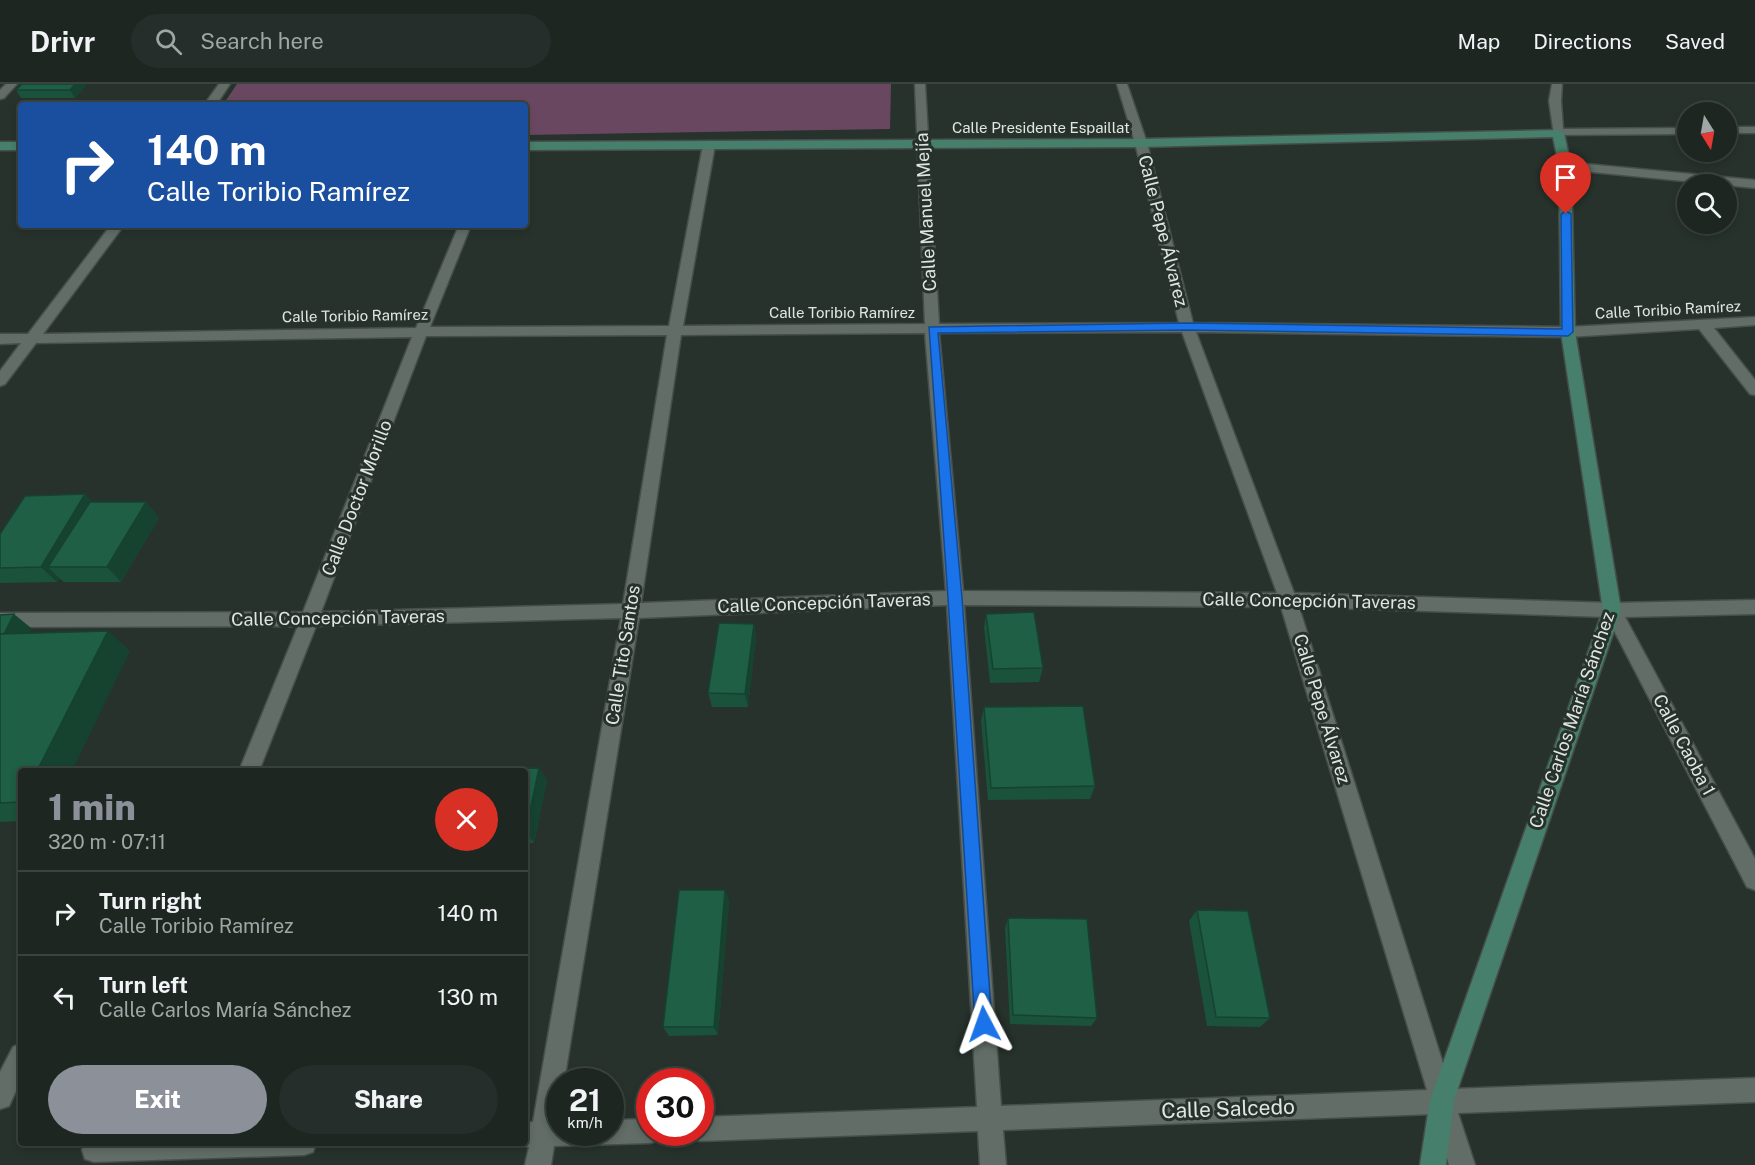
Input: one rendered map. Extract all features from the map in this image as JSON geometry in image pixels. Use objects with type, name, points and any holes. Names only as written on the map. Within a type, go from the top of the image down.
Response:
[{"type":"street","points":[[0,96],[12,84]]},
{"type":"street","points":[[212,102],[225,84]]},
{"type":"street","name":"Calle Manuel Mejía","points":[[920,84],[932,329],[955,598],[993,1165]]},
{"type":"street","name":"Calle Pepe Álvarez","points":[[1122,84],[1141,143],[1187,327],[1288,600],[1462,1165]]},
{"type":"street","name":"Calle Carlos María Sánchez","points":[[1433,1165],[1442,1100],[1612,610],[1568,332],[1565,166],[1558,133],[1555,101],[1557,84]]},
{"type":"street","points":[[1737,130],[1755,130]]},
{"type":"street","points":[[1558,133],[1677,131]]},
{"type":"street","name":"Calle Presidente Espaillat","points":[[528,146],[1141,143],[1558,133]]},
{"type":"street","name":"Calle Tito Santos","points":[[538,1165],[534,1135],[631,611],[675,330],[710,145]]},
{"type":"street","points":[[0,146],[18,146]]},
{"type":"street","points":[[1565,166],[1755,184]]},
{"type":"street","points":[[0,381],[116,228]]},
{"type":"street","name":"Calle Doctor Morillo","points":[[250,768],[311,619],[420,332],[464,228]]},
{"type":"street","name":"Calle Toribio Ramírez","points":[[0,339],[420,332],[1187,327],[1568,332],[1755,321]]},
{"type":"street","points":[[1703,324],[1755,390]]},
{"type":"street","name":"Calle Concepción Taveras","points":[[0,620],[311,619],[631,611],[955,598],[1288,600],[1612,610],[1755,607]]},
{"type":"street","name":"Calle Caoba 1","points":[[1612,610],[1755,880]]},
{"type":"street","points":[[0,1097],[18,1061]]},
{"type":"street","name":"Calle Salcedo","points":[[714,1128],[1755,1090]]},
{"type":"street","points":[[93,1153],[241,1146]]},
{"type":"shaded area","points":[[237,84],[891,84],[890,129],[528,135],[528,102],[225,102]]},
{"type":"building","points":[[22,84],[75,84],[70,90],[16,90]]},
{"type":"building","points":[[85,494],[41,567],[0,568],[0,534],[25,496]]},
{"type":"building","points":[[90,502],[146,502],[107,567],[48,567]]},
{"type":"building","points":[[1034,612],[1043,668],[993,669],[986,614]]},
{"type":"building","points":[[14,614],[4,634],[0,634],[0,615]]},
{"type":"building","points":[[719,623],[754,624],[745,694],[708,693]]},
{"type":"building","points":[[108,631],[39,768],[18,768],[18,802],[0,803],[0,634]]},
{"type":"building","points":[[1083,706],[1095,786],[991,788],[984,707]]},
{"type":"building","points":[[528,768],[539,768],[528,821]]},
{"type":"building","points":[[679,890],[725,890],[714,1027],[663,1027]]},
{"type":"building","points":[[1197,910],[1248,911],[1270,1018],[1216,1017]]},
{"type":"building","points":[[1008,918],[1087,919],[1097,1018],[1013,1015]]},
{"type":"route","points":[[984,1024],[955,598],[932,329],[1187,327],[1568,332],[1566,214]]}]
